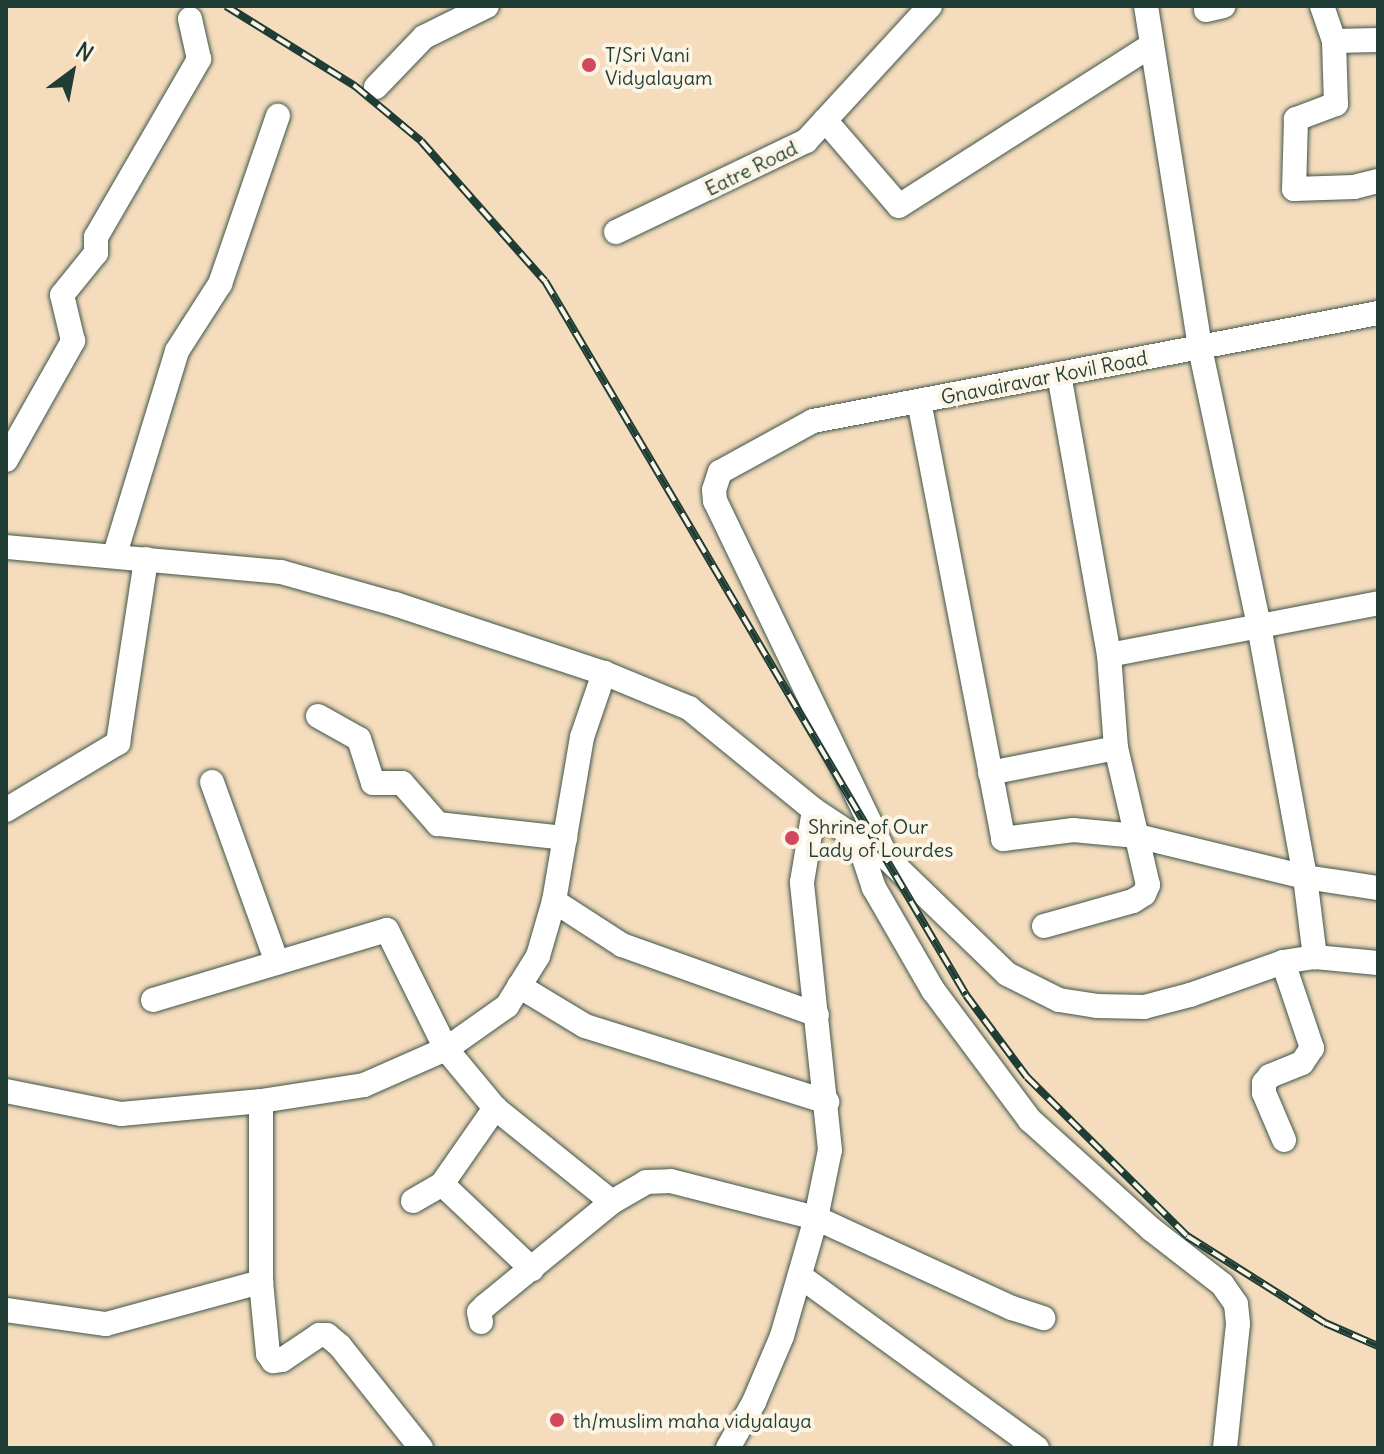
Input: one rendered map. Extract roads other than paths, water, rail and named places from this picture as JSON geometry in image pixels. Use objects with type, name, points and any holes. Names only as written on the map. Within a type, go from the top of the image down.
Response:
[{"type":"street","points":[[376,87],[424,37],[487,6]]},
{"type":"street","name":"Eatre Road","points":[[616,232],[806,141],[930,6]]},
{"type":"street","points":[[1146,6],[1200,348],[1259,626],[1305,877],[1315,957]]},
{"type":"street","points":[[1322,6],[1334,41],[1336,104],[1296,119],[1294,189],[1354,187],[1378,181]]},
{"type":"street","points":[[6,460],[73,341],[62,295],[96,253],[96,237],[199,59],[190,19]]},
{"type":"street","points":[[1334,41],[1378,40]]},
{"type":"street","points":[[825,120],[899,206],[1152,45]]},
{"type":"street","points":[[115,554],[177,351],[220,284],[278,116]]},
{"type":"street","name":"Gnavairavar Kovil Road","points":[[888,859],[715,501],[714,490],[720,472],[813,421],[1378,313]]},
{"type":"street","points":[[1044,926],[1133,901],[1144,894],[1148,885],[1116,748],[1109,655],[1059,374]]},
{"type":"street","points":[[919,401],[1003,839],[1073,830],[1137,836],[1305,877],[1378,888]]},
{"type":"street","points":[[6,547],[115,554],[281,572],[395,604],[604,673],[689,708],[814,810],[888,859],[1007,974],[1059,1000],[1097,1006],[1144,1007],[1283,962],[1315,957],[1378,963]]},
{"type":"street","points":[[6,810],[118,743],[146,559]]},
{"type":"street","points":[[1109,655],[1378,603]]},
{"type":"street","points":[[6,1091],[121,1114],[261,1101],[364,1085],[446,1049],[507,1006],[538,956],[554,901],[582,737],[604,673]]},
{"type":"street","points":[[318,716],[359,739],[373,783],[402,783],[438,824],[565,838]]},
{"type":"street","points":[[990,773],[1116,748]]},
{"type":"street","points":[[212,782],[277,963]]},
{"type":"street","points":[[728,1448],[754,1402],[782,1336],[816,1218],[830,1150],[802,882],[814,810]]},
{"type":"street","points":[[857,837],[874,888],[933,990],[1030,1120],[1151,1229],[1222,1284],[1236,1304],[1238,1324],[1225,1448]]},
{"type":"street","points":[[554,901],[622,945],[817,1015]]},
{"type":"street","points":[[153,1000],[387,930],[446,1049],[495,1108],[612,1202]]},
{"type":"street","points":[[1283,962],[1312,1048],[1302,1063],[1270,1076],[1264,1083],[1264,1093],[1284,1140]]},
{"type":"street","points":[[519,986],[585,1026],[827,1102]]},
{"type":"street","points":[[261,1101],[261,1282],[268,1354],[273,1361],[282,1360],[319,1335],[327,1335],[340,1346],[421,1448]]},
{"type":"street","points":[[413,1201],[442,1184],[495,1108]]},
{"type":"street","points":[[481,1322],[479,1312],[485,1306],[612,1202],[646,1182],[671,1181],[816,1218],[1012,1308],[1043,1318]]},
{"type":"street","points":[[442,1184],[532,1269]]},
{"type":"street","points":[[800,1276],[1037,1448]]},
{"type":"street","points":[[6,1310],[106,1324],[261,1282]]},
{"type":"railway","points":[[226,6],[355,86],[421,141],[545,281],[966,995],[1027,1077],[1187,1236],[1325,1323],[1378,1346]]},
{"type":"place","name":"T/Sri Vani Vidyalayam","points":[[589,65]]},
{"type":"place","name":"Shrine of Our Lady of Lourdes","points":[[792,838]]},
{"type":"place","name":"th/muslim maha vidyalaya","points":[[557,1420]]}]
